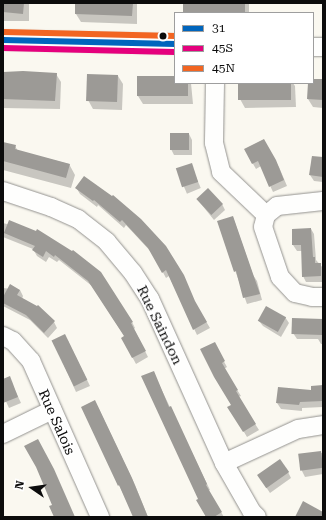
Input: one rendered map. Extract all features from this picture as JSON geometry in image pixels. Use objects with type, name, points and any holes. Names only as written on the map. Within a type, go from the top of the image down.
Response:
[{"type":"street","points":[[3,40],[174,44]]},
{"type":"street","points":[[215,84],[214,143],[221,172],[266,216]]},
{"type":"street","name":"Rue Saindon","points":[[3,191],[51,207],[78,219],[107,242],[133,273],[150,299],[224,463],[257,517]]},
{"type":"street","points":[[323,201],[277,206],[266,216],[263,227],[280,277],[295,293],[312,297],[323,297]]},
{"type":"street","name":"Rue Salois","points":[[3,336],[13,341],[31,361],[100,517]]},
{"type":"street","points":[[3,434],[52,410]]},
{"type":"street","points":[[224,463],[298,429],[323,425]]},
{"type":"building","points":[[3,3],[24,3],[23,14],[3,12]]},
{"type":"building","points":[[75,3],[133,3],[132,16],[75,14]]},
{"type":"building","points":[[183,3],[245,3],[245,12],[183,12]]},
{"type":"building","points":[[23,71],[57,73],[55,101],[3,99],[3,72]]},
{"type":"building","points":[[87,74],[118,75],[117,102],[86,101]]},
{"type":"building","points":[[137,76],[174,76],[174,84],[188,84],[188,96],[137,96]]},
{"type":"building","points":[[314,79],[323,79],[323,100],[307,99],[308,84],[314,84]]},
{"type":"building","points":[[238,84],[291,84],[291,100],[238,100]]},
{"type":"building","points":[[170,133],[189,133],[189,150],[170,150]]},
{"type":"building","points":[[264,139],[276,160],[284,180],[269,187],[258,161],[252,164],[244,149]]},
{"type":"building","points":[[3,142],[16,145],[15,149],[70,164],[66,178],[3,161]]},
{"type":"building","points":[[312,156],[323,157],[323,177],[309,175]]},
{"type":"building","points":[[192,163],[198,182],[182,187],[176,168]]},
{"type":"building","points":[[84,176],[112,196],[113,195],[141,219],[166,246],[184,275],[195,301],[207,322],[193,330],[166,270],[162,273],[148,248],[122,220],[120,222],[94,200],[93,201],[75,188]]},
{"type":"building","points":[[208,188],[223,204],[211,215],[196,199]]},
{"type":"building","points":[[233,216],[260,294],[243,298],[236,271],[234,272],[217,221]]},
{"type":"building","points":[[9,220],[36,231],[37,229],[72,251],[73,250],[101,272],[133,322],[131,323],[146,351],[132,358],[121,338],[124,336],[88,281],[55,255],[54,257],[46,251],[43,257],[32,250],[35,246],[4,233]]},
{"type":"building","points":[[311,228],[313,257],[315,257],[315,263],[321,263],[321,276],[302,277],[301,245],[292,245],[292,229]]},
{"type":"building","points":[[10,284],[20,290],[17,295],[37,306],[38,305],[55,321],[44,333],[26,315],[3,303],[3,297]]},
{"type":"building","points":[[266,306],[286,317],[278,332],[258,321]]},
{"type":"building","points":[[292,318],[323,319],[322,335],[291,334]]},
{"type":"building","points":[[65,334],[87,380],[74,386],[52,341]]},
{"type":"building","points":[[215,342],[225,361],[222,363],[238,390],[236,391],[256,424],[243,432],[227,407],[231,405],[214,377],[200,349]]},
{"type":"building","points":[[154,371],[169,407],[171,406],[207,484],[206,485],[222,512],[214,517],[206,517],[196,500],[198,499],[141,376]]},
{"type":"building","points":[[10,376],[18,397],[3,403],[3,379]]},
{"type":"building","points":[[323,385],[323,401],[300,402],[299,405],[276,403],[278,387],[311,390],[311,386]]},
{"type":"building","points":[[95,400],[132,478],[148,517],[133,517],[81,407]]},
{"type":"building","points":[[38,439],[54,469],[75,517],[54,517],[49,506],[52,505],[36,467],[24,446]]},
{"type":"building","points":[[321,451],[323,468],[300,471],[298,454]]},
{"type":"building","points":[[280,459],[289,472],[266,488],[257,475]]},
{"type":"building","points":[[303,501],[323,512],[323,517],[295,517]]},
{"type":"transit line","name":"45N","points":[[3,32],[174,36]]},
{"type":"transit line","name":"31","points":[[3,40],[174,44]]},
{"type":"transit line","name":"45S","points":[[3,48],[174,52]]}]
